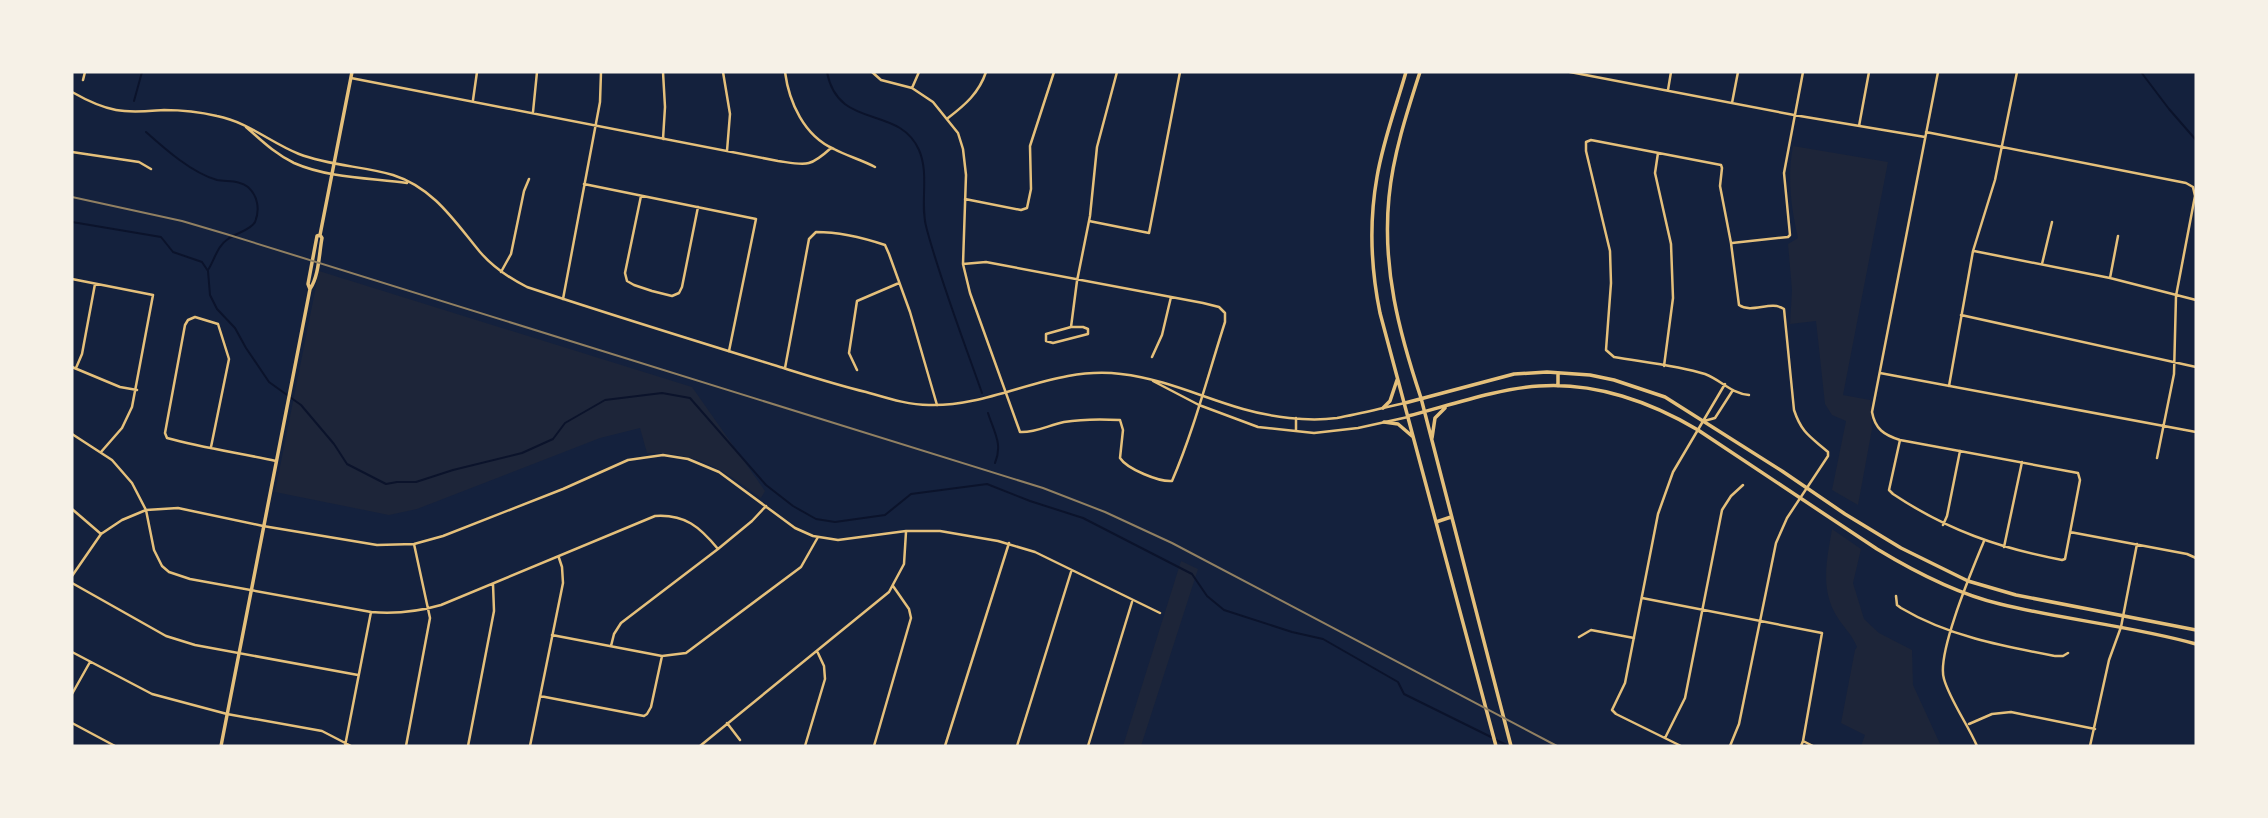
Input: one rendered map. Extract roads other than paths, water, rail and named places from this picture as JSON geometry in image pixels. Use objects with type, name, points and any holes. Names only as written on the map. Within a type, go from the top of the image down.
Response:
[{"type":"main road","points":[[221,746],[310,289],[318,262],[322,238],[320,234],[352,72]]},
{"type":"main road","points":[[1406,72],[1382,153],[1373,209],[1373,262],[1378,301],[1496,746]]},
{"type":"main road","points":[[1420,72],[1398,147],[1389,197],[1388,247],[1393,302],[1402,342],[1421,398],[1511,746]]},
{"type":"main road","points":[[1558,373],[1558,386]]},
{"type":"main road","points":[[1405,403],[1514,374],[1590,375],[1638,387],[1665,397],[1901,548],[1968,581],[2016,595],[2196,630]]},
{"type":"main road","points":[[1383,408],[1390,401],[1398,378]]},
{"type":"main road","points":[[1408,416],[1516,389],[1543,385],[1581,388],[1632,398],[1698,430],[1899,563],[1964,592],[2000,604],[2196,644]]},
{"type":"main road","points":[[1431,440],[1435,418],[1448,406]]},
{"type":"main road","points":[[1384,422],[1398,425],[1415,440]]},
{"type":"main road","points":[[1436,522],[1451,517]]},
{"type":"street","points":[[83,80],[85,72]]},
{"type":"street","points":[[473,101],[477,72]]},
{"type":"street","points":[[533,113],[537,72]]},
{"type":"street","points":[[563,299],[600,102],[601,72]]},
{"type":"street","points":[[663,72],[663,139]]},
{"type":"street","points":[[723,72],[730,114],[727,151]]},
{"type":"street","points":[[785,72],[787,88],[794,106],[806,125],[831,148],[875,167]]},
{"type":"street","points":[[873,72],[881,80],[912,88],[933,102],[958,133],[963,149],[965,199],[963,264],[970,293],[1020,432],[1028,433],[1064,422],[1099,419],[1120,421],[1123,430],[1120,458],[1124,465],[1161,482],[1172,481],[1202,396],[1225,322],[1225,313],[1219,307],[986,262],[963,264]]},
{"type":"street","points":[[912,88],[919,72]]},
{"type":"street","points":[[948,118],[969,101],[986,72]]},
{"type":"street","points":[[965,199],[1021,210],[1027,207],[1031,189],[1030,146],[1054,72]]},
{"type":"street","points":[[1072,327],[1077,281],[1089,221],[1097,147],[1117,72]]},
{"type":"street","points":[[1089,221],[1149,233],[1180,72]]},
{"type":"street","points":[[1570,72],[1925,137]]},
{"type":"street","points":[[1604,78],[1606,72]]},
{"type":"street","points":[[1668,90],[1671,72]]},
{"type":"street","points":[[1732,103],[1738,72]]},
{"type":"street","points":[[1731,243],[1790,235],[1784,173],[1803,72]]},
{"type":"street","points":[[1859,126],[1870,72]]},
{"type":"street","points":[[1900,440],[1889,490],[1902,501],[1943,525],[1984,541],[2062,561],[2065,559],[2080,480],[2078,473],[1900,440],[1886,435],[1873,421],[1872,412],[1938,72]]},
{"type":"street","points":[[1949,386],[1973,250],[1995,180],[2017,72]]},
{"type":"street","points":[[351,78],[804,165],[820,158],[831,148]]},
{"type":"street","points":[[72,92],[93,103],[118,111],[190,112],[219,116],[243,123],[296,153],[394,176],[428,194],[448,211],[481,253],[501,272],[527,287],[785,369],[900,402],[937,405],[978,400],[1051,378],[1088,372],[1119,373],[1147,378],[1176,385],[1246,410],[1296,418],[1335,418],[1405,403]]},
{"type":"street","points":[[243,123],[268,147],[293,162],[314,170],[410,183]]},
{"type":"street","points":[[1926,132],[2186,183],[2193,187],[2196,192],[2176,296],[2175,363],[2157,458]]},
{"type":"street","points":[[1730,746],[1739,724],[1776,543],[1787,518],[1829,454],[1799,426],[1794,410],[1784,309],[1777,305],[1745,308],[1738,304],[1731,243],[1720,186],[1721,165],[1591,140],[1586,142],[1610,251],[1611,283],[1606,350],[1614,357],[1702,373],[1739,394],[1749,395]]},
{"type":"street","points":[[72,152],[139,162],[151,169]]},
{"type":"street","points":[[1658,153],[1655,173],[1671,244],[1673,298],[1664,366]]},
{"type":"street","points":[[501,272],[511,254],[529,179]]},
{"type":"street","points":[[584,184],[756,219],[729,351]]},
{"type":"street","points":[[641,196],[625,273],[627,281],[672,296],[679,293],[682,287],[698,207]]},
{"type":"street","points":[[2042,264],[2052,222]]},
{"type":"street","points":[[785,369],[809,239],[816,232],[827,232],[885,245],[937,405]]},
{"type":"street","points":[[2110,278],[2118,236]]},
{"type":"street","points":[[1973,250],[2110,278],[2196,300]]},
{"type":"street","points":[[72,279],[153,295],[132,407],[122,428],[101,452]]},
{"type":"street","points":[[857,370],[849,353],[857,301],[899,283]]},
{"type":"street","points":[[95,284],[82,354],[74,368],[120,387],[136,390]]},
{"type":"street","points":[[1152,357],[1162,335],[1171,297]]},
{"type":"street","points":[[1961,315],[2196,367]]},
{"type":"street","points":[[211,447],[229,359],[218,324],[191,317],[185,325],[165,433],[167,438],[276,461]]},
{"type":"street","points":[[1072,327],[1088,329],[1088,334],[1053,343],[1046,341],[1046,334],[1072,327]]},
{"type":"street","points":[[1880,373],[2196,432]]},
{"type":"street","points":[[1147,378],[1199,405],[1258,427],[1314,433],[1358,428],[1408,416]]},
{"type":"street","points":[[1681,746],[1612,710],[1625,684],[1658,514],[1665,491],[1673,472],[1725,384]]},
{"type":"street","points":[[1704,421],[1715,418],[1733,390]]},
{"type":"street","points":[[1296,418],[1296,431]]},
{"type":"street","points":[[72,434],[101,452],[119,467],[132,483],[146,510],[157,558],[169,572],[190,579],[371,612],[397,614],[429,609],[645,519],[662,516],[679,518],[698,527],[718,549]]},
{"type":"street","points":[[1943,525],[1960,451]]},
{"type":"street","points":[[72,576],[101,534],[122,520],[146,510],[178,508],[263,526],[377,545],[414,544],[443,536],[628,460],[651,456],[675,457],[719,472],[795,528],[818,537],[838,540],[906,531],[940,531],[1009,543],[1035,552],[1160,613]]},
{"type":"street","points":[[2004,547],[2022,462]]},
{"type":"street","points":[[1665,738],[1685,698],[1722,510],[1731,496],[1743,485]]},
{"type":"street","points":[[611,646],[621,623],[718,549],[766,506]]},
{"type":"street","points":[[72,509],[101,534]]},
{"type":"street","points":[[700,746],[874,606],[893,586],[904,564],[906,531]]},
{"type":"street","points":[[2070,532],[2196,558]]},
{"type":"street","points":[[552,635],[662,656],[678,655],[694,648],[793,573],[805,562],[818,537]]},
{"type":"street","points":[[1978,746],[1944,679],[1943,655],[1984,541]]},
{"type":"street","points":[[945,746],[1009,543]]},
{"type":"street","points":[[406,746],[429,632],[429,609],[414,544]]},
{"type":"street","points":[[2090,746],[2109,660],[2121,627],[2137,544]]},
{"type":"street","points":[[530,746],[563,583],[558,557]]},
{"type":"street","points":[[1017,746],[1072,572]]},
{"type":"street","points":[[72,583],[166,636],[195,645],[358,675]]},
{"type":"street","points":[[468,746],[494,611],[493,584]]},
{"type":"street","points":[[874,746],[911,618],[909,609],[893,586]]},
{"type":"street","points":[[1896,596],[1900,608],[1951,631],[2000,645],[2055,656],[2068,653]]},
{"type":"street","points":[[1642,598],[1822,633],[1801,746]]},
{"type":"street","points":[[1088,746],[1132,601]]},
{"type":"street","points":[[345,745],[371,612]]},
{"type":"street","points":[[1579,637],[1591,630],[1634,638]]},
{"type":"street","points":[[805,746],[825,679],[824,666],[817,651]]},
{"type":"street","points":[[72,652],[152,694],[227,714],[322,731],[351,746]]},
{"type":"street","points":[[540,696],[644,716],[651,707],[662,656]]},
{"type":"street","points":[[72,694],[90,662]]},
{"type":"street","points":[[1968,725],[1992,714],[2011,712],[2095,729]]},
{"type":"street","points":[[72,723],[114,746]]},
{"type":"street","points":[[727,723],[740,740]]},
{"type":"street","points":[[1803,741],[1813,746]]},
{"type":"waterway","points":[[134,101],[142,72]]},
{"type":"waterway","points":[[827,72],[833,90],[843,103],[898,127],[910,136],[919,150],[924,170],[927,230],[982,393]]},
{"type":"waterway","points":[[2141,72],[2196,140]]},
{"type":"waterway","points":[[146,132],[198,172],[217,180],[241,183],[248,187],[256,199],[258,208],[255,222],[224,242],[208,270]]},
{"type":"waterway","points":[[72,222],[161,237],[173,252],[202,262],[208,271],[210,295],[217,309],[235,328],[269,382],[301,405],[347,464],[386,484],[416,482],[522,453],[553,439],[565,423],[605,400],[662,393],[690,398],[766,485],[793,506],[816,519],[835,522],[885,515],[911,494],[987,484],[1083,518],[1192,574],[1207,596],[1224,610],[1323,639],[1398,682],[1404,694],[1491,737]]},
{"type":"waterway","points":[[988,413],[998,444],[995,463]]},
{"type":"waterway","points":[[1496,740],[1509,746]]},
{"type":"railway","points":[[72,197],[182,221],[226,234],[1043,488],[1105,512],[1172,543],[1557,746]]}]
